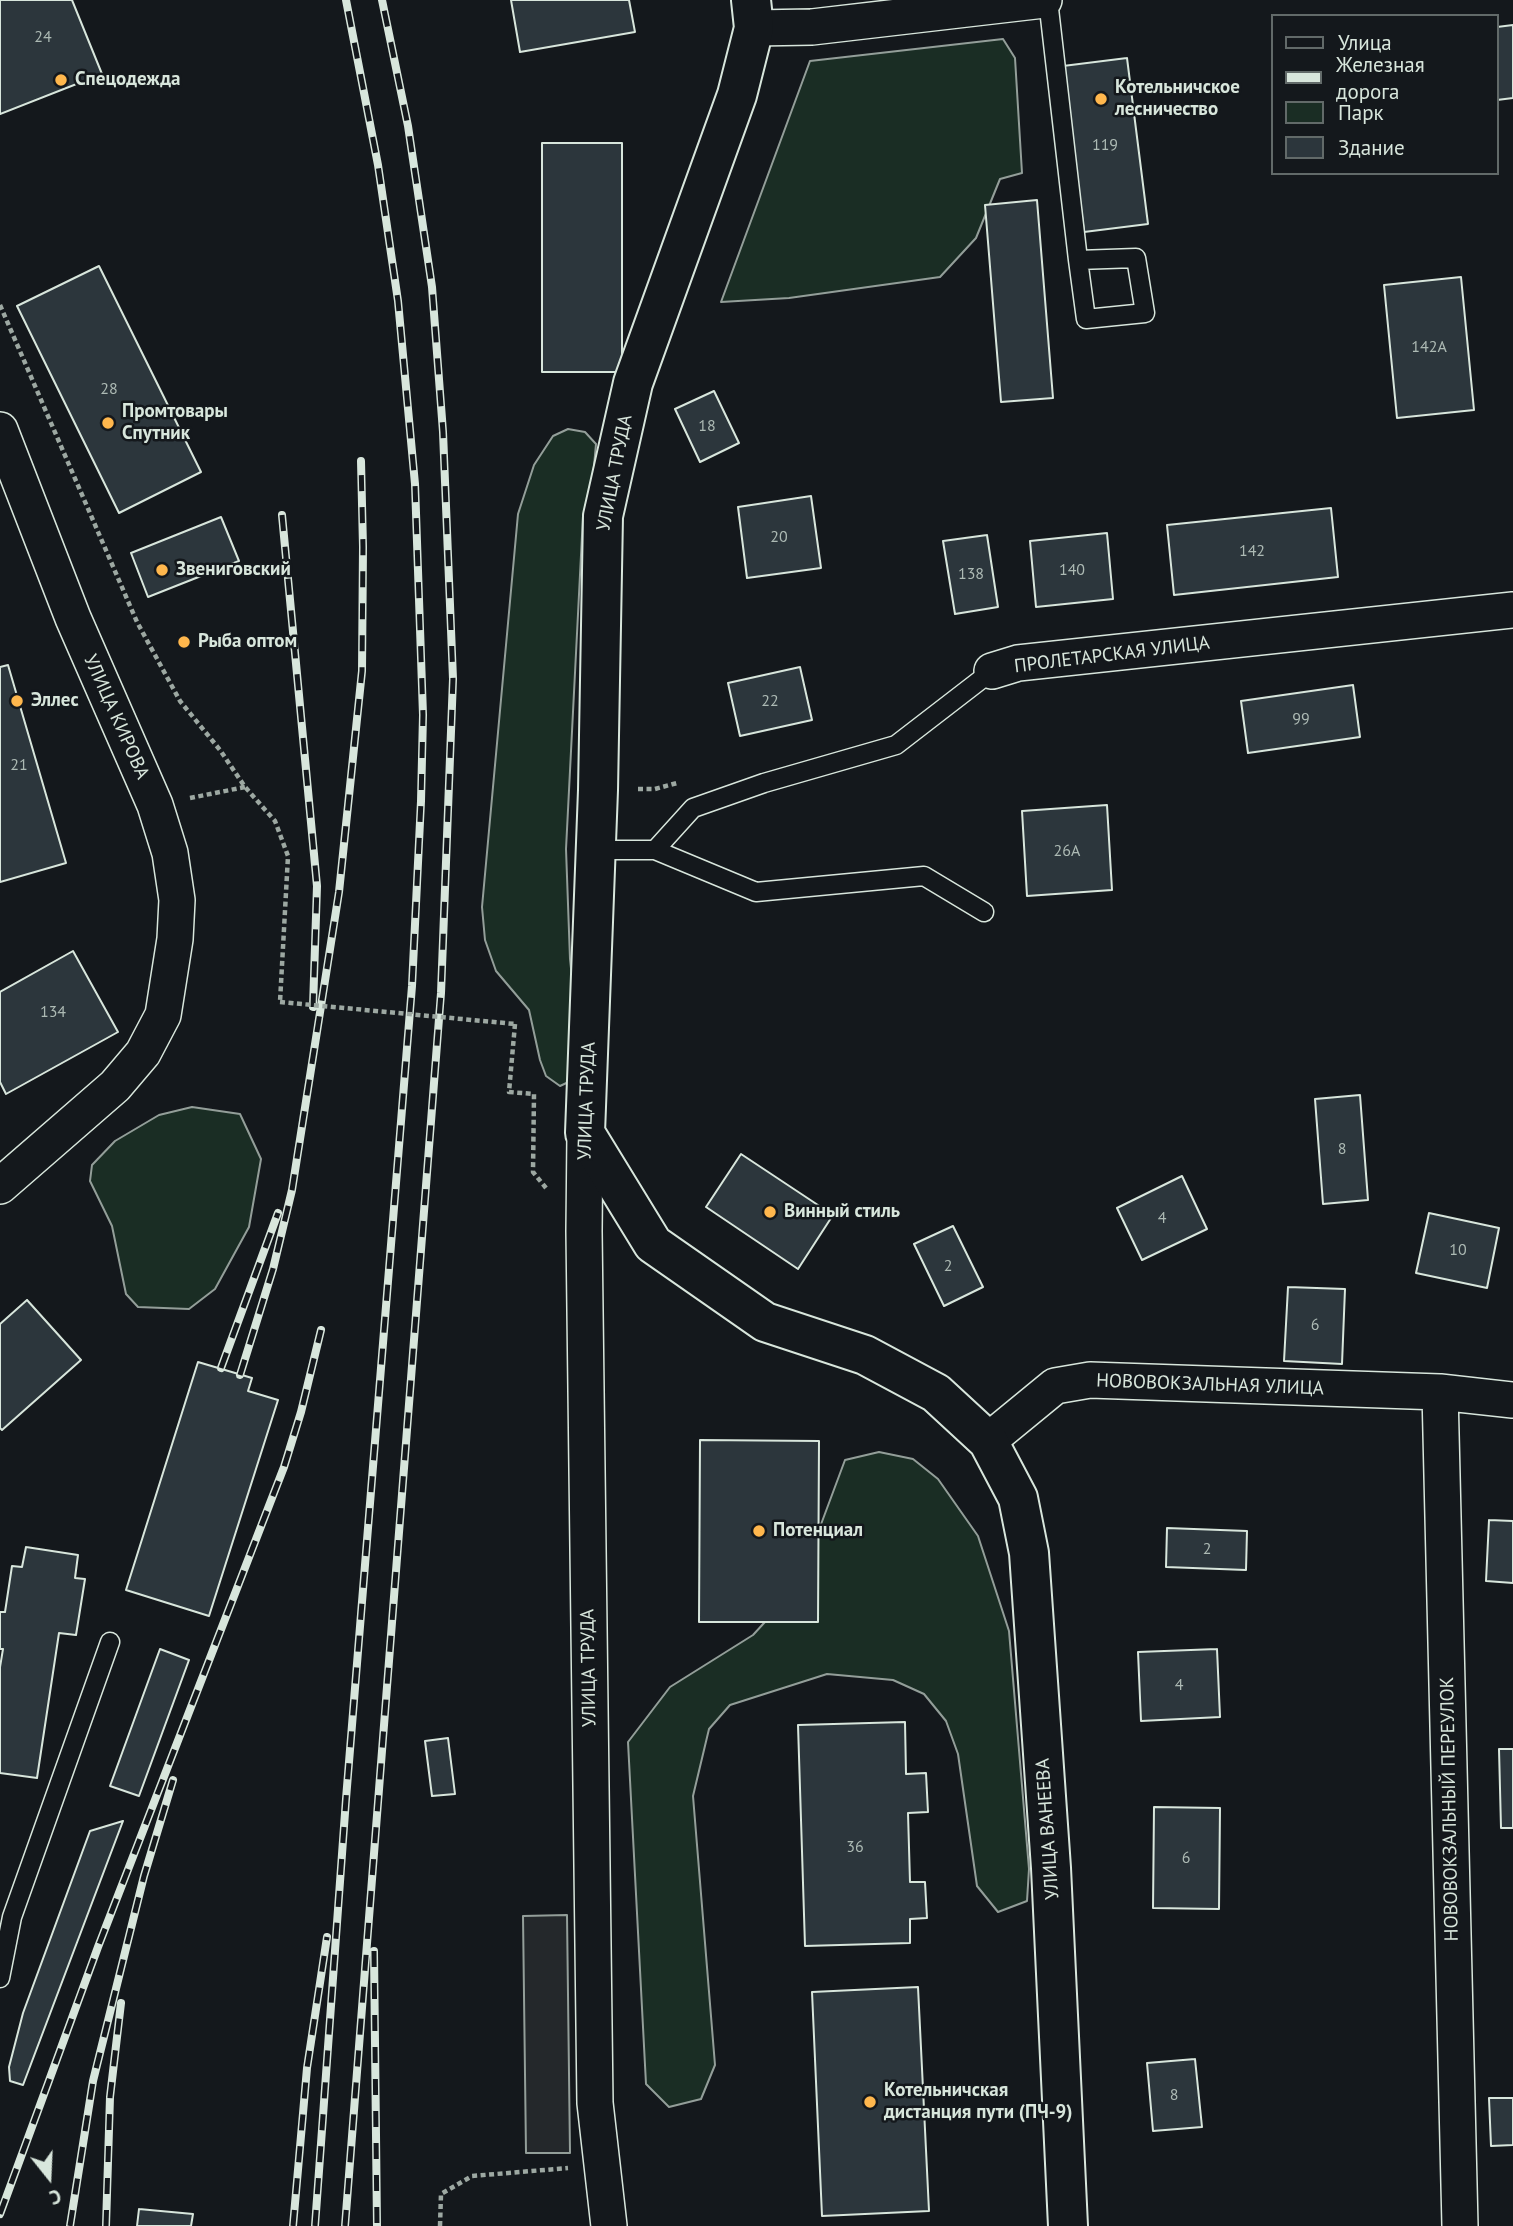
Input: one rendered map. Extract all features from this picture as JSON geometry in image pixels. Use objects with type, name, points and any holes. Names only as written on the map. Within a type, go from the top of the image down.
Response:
[{"type":"street","points":[[752,14],[812,27],[1046,0]]},
{"type":"street","name":"УЛИЦА ТРУДА","points":[[609,2226],[595,2103],[583,1231],[598,790],[603,516],[633,383],[737,95],[752,14]]},
{"type":"street","name":"УЛИЦА КИРОВА","points":[[0,430],[73,618],[155,805],[170,853],[177,900],[175,939],[163,1015],[143,1053],[124,1076],[0,1186]]},
{"type":"street","name":"ПРОЛЕТАРСКАЯ УЛИЦА","points":[[992,671],[1018,663],[1513,610]]},
{"type":"street","points":[[585,1133],[653,1244],[765,1322],[864,1355],[936,1393],[988,1441]]},
{"type":"street","name":"НОВОВОКЗАЛЬНАЯ УЛИЦА","points":[[988,1441],[1055,1387],[1090,1380],[1440,1392],[1513,1400]]},
{"type":"street","name":"НОВОВОКЗАЛЬНЫЙ ПЕРЕУЛОК","points":[[1440,1392],[1460,2226]]},
{"type":"street","name":"УЛИЦА ВАНЕЕВА","points":[[988,1441],[1018,1498],[1029,1553],[1051,1868],[1068,2226]]},
{"type":"lane","points":[[1046,0],[1078,260],[1086,319],[1146,313],[1136,258],[1078,260]]},
{"type":"lane","name":"ПРОЛЕТАРСКАЯ УЛИЦА","points":[[655,850],[693,808],[764,783],[896,745],[992,671]]},
{"type":"lane","points":[[596,850],[655,850],[756,892],[923,876],[984,912]]},
{"type":"lane","points":[[0,1978],[12,1917],[110,1642]]},
{"type":"path","points":[[0,305],[137,622],[180,701],[220,750],[245,787],[275,821],[288,856],[280,1002],[515,1024],[509,1092],[534,1094],[533,1172]]},
{"type":"path","points":[[598,790],[655,789],[681,782]]},
{"type":"path","points":[[155,805],[245,787]]},
{"type":"path","points":[[440,2226],[441,2194],[472,2176],[602,2165]]},
{"type":"green space","points":[[1003,39],[1015,58],[1022,173],[1000,179],[976,238],[940,277],[789,298],[721,302],[810,61]]},
{"type":"green space","points":[[568,429],[585,432],[596,444],[593,477],[583,516],[566,849],[570,959],[581,1063],[575,1079],[560,1086],[546,1076],[529,1010],[496,971],[485,940],[482,907],[518,514],[534,465],[553,436]]},
{"type":"green space","points":[[192,1107],[240,1114],[261,1159],[249,1227],[215,1289],[189,1309],[138,1307],[126,1294],[112,1226],[90,1181],[92,1165],[115,1141],[159,1115]]},
{"type":"green space","points":[[879,1452],[913,1459],[938,1479],[978,1536],[1009,1631],[1029,1869],[1027,1901],[998,1912],[977,1886],[958,1754],[946,1721],[924,1694],[893,1680],[827,1674],[730,1705],[709,1729],[693,1796],[715,2065],[701,2099],[669,2107],[646,2084],[628,1742],[670,1687],[753,1635],[798,1586],[845,1460]]},
{"type":"shaded area","points":[[567,1915],[570,2153],[526,2153],[523,1916]]},
{"type":"building","points":[[0,0],[72,0],[102,74],[0,114]]},
{"type":"building","points":[[511,0],[629,0],[635,32],[520,52]]},
{"type":"building","points":[[1513,25],[1513,98],[1499,100],[1499,27]]},
{"type":"building","name":"Котельничское лесничество","points":[[1127,58],[1148,224],[1084,232],[1063,66]]},
{"type":"building","points":[[542,143],[622,143],[622,372],[542,372]]},
{"type":"building","points":[[1037,200],[1053,398],[1001,402],[985,205]]},
{"type":"building","points":[[99,266],[201,472],[119,513],[17,306]]},
{"type":"building","points":[[1461,277],[1474,410],[1397,418],[1384,285]]},
{"type":"building","points":[[714,391],[739,443],[700,462],[675,409]]},
{"type":"building","points":[[811,496],[821,568],[747,578],[738,507]]},
{"type":"building","points":[[1331,508],[1338,577],[1174,595],[1167,525]]},
{"type":"building","points":[[221,517],[239,561],[148,597],[131,553]]},
{"type":"building","points":[[1107,533],[1113,599],[1036,607],[1030,541]]},
{"type":"building","points":[[987,535],[998,607],[955,614],[943,541]]},
{"type":"building","points":[[8,665],[66,863],[0,882],[0,667]]},
{"type":"building","points":[[800,667],[812,720],[740,736],[728,683]]},
{"type":"building","points":[[1353,685],[1360,737],[1248,753],[1241,701]]},
{"type":"building","points":[[1107,805],[1112,890],[1027,896],[1022,811]]},
{"type":"building","points":[[73,951],[118,1032],[6,1094],[0,1082],[0,992]]},
{"type":"building","points":[[1360,1095],[1368,1200],[1323,1204],[1315,1099]]},
{"type":"building","points":[[741,1154],[833,1215],[798,1269],[706,1207]]},
{"type":"building","points":[[1182,1176],[1207,1229],[1142,1260],[1117,1208]]},
{"type":"building","points":[[1429,1213],[1499,1228],[1487,1288],[1416,1273]]},
{"type":"building","points":[[953,1226],[983,1287],[944,1306],[914,1244]]},
{"type":"building","points":[[1288,1287],[1345,1289],[1342,1364],[1284,1361]]},
{"type":"building","points":[[27,1300],[81,1360],[2,1430],[0,1324]]},
{"type":"building","points":[[198,1362],[252,1378],[248,1391],[278,1400],[209,1616],[126,1590]]},
{"type":"building","points":[[700,1440],[819,1441],[818,1622],[699,1622]]},
{"type":"building","points":[[1489,1520],[1513,1521],[1513,1583],[1486,1581]]},
{"type":"building","points":[[1167,1528],[1247,1531],[1246,1570],[1166,1567]]},
{"type":"building","points":[[26,1547],[78,1555],[75,1578],[85,1579],[76,1635],[59,1633],[37,1778],[0,1773],[0,1667],[3,1649],[0,1649],[0,1612],[5,1612],[12,1566],[22,1567]]},
{"type":"building","points":[[160,1649],[189,1660],[139,1796],[110,1786]]},
{"type":"building","points":[[1217,1649],[1220,1717],[1141,1721],[1138,1652]]},
{"type":"building","points":[[905,1722],[906,1774],[926,1773],[928,1812],[908,1813],[910,1882],[925,1882],[927,1918],[910,1919],[910,1943],[805,1946],[798,1725]]},
{"type":"building","points":[[448,1738],[455,1794],[432,1796],[425,1741]]},
{"type":"building","points":[[1499,1749],[1513,1749],[1513,1828],[1501,1828]]},
{"type":"building","points":[[1154,1807],[1220,1808],[1219,1909],[1153,1908]]},
{"type":"building","points":[[123,1821],[23,2085],[10,2081],[9,2067],[23,2013],[90,1831]]},
{"type":"building","name":"Котельничская дистанция пути (ПЧ-9)","points":[[918,1987],[929,2211],[822,2216],[812,1992]]},
{"type":"building","points":[[1195,2059],[1202,2127],[1153,2131],[1147,2063]]},
{"type":"building","points":[[1489,2098],[1513,2098],[1513,2145],[1491,2146]]},
{"type":"building","points":[[139,2209],[193,2214],[191,2226],[137,2226]]},
{"type":"railway","points":[[315,2226],[346,1799],[412,986],[423,715],[415,484],[398,301],[378,165],[346,0]]},
{"type":"railway","points":[[345,2226],[441,993],[453,679],[443,432],[432,287],[408,126],[382,0]]},
{"type":"railway","points":[[240,1375],[273,1269],[292,1190],[339,892],[362,671],[361,461]]},
{"type":"railway","points":[[282,515],[317,886],[313,1007]]},
{"type":"railway","points":[[221,1368],[278,1213]]},
{"type":"railway","points":[[0,2214],[98,1947],[284,1467],[321,1330]]},
{"type":"railway","points":[[70,2226],[93,2081],[144,1876],[173,1780]]},
{"type":"railway","points":[[293,2226],[307,2068],[327,1937]]},
{"type":"railway","points":[[374,1951],[377,2226]]},
{"type":"railway","points":[[106,2226],[110,2097],[121,2003]]},
{"type":"place","name":"Спецодежда","points":[[61,80]]},
{"type":"place","name":"Котельничское лесничество","points":[[1101,99]]},
{"type":"place","name":"Промтовары Спутник","points":[[108,423]]},
{"type":"place","name":"Звениговский","points":[[162,570]]},
{"type":"place","name":"Рыба оптом","points":[[184,642]]},
{"type":"place","name":"Эллес","points":[[17,701]]},
{"type":"place","name":"Винный стиль","points":[[770,1212]]},
{"type":"place","name":"Потенциал","points":[[759,1531]]},
{"type":"place","name":"Котельничская дистанция пути (ПЧ-9)","points":[[870,2102]]}]
